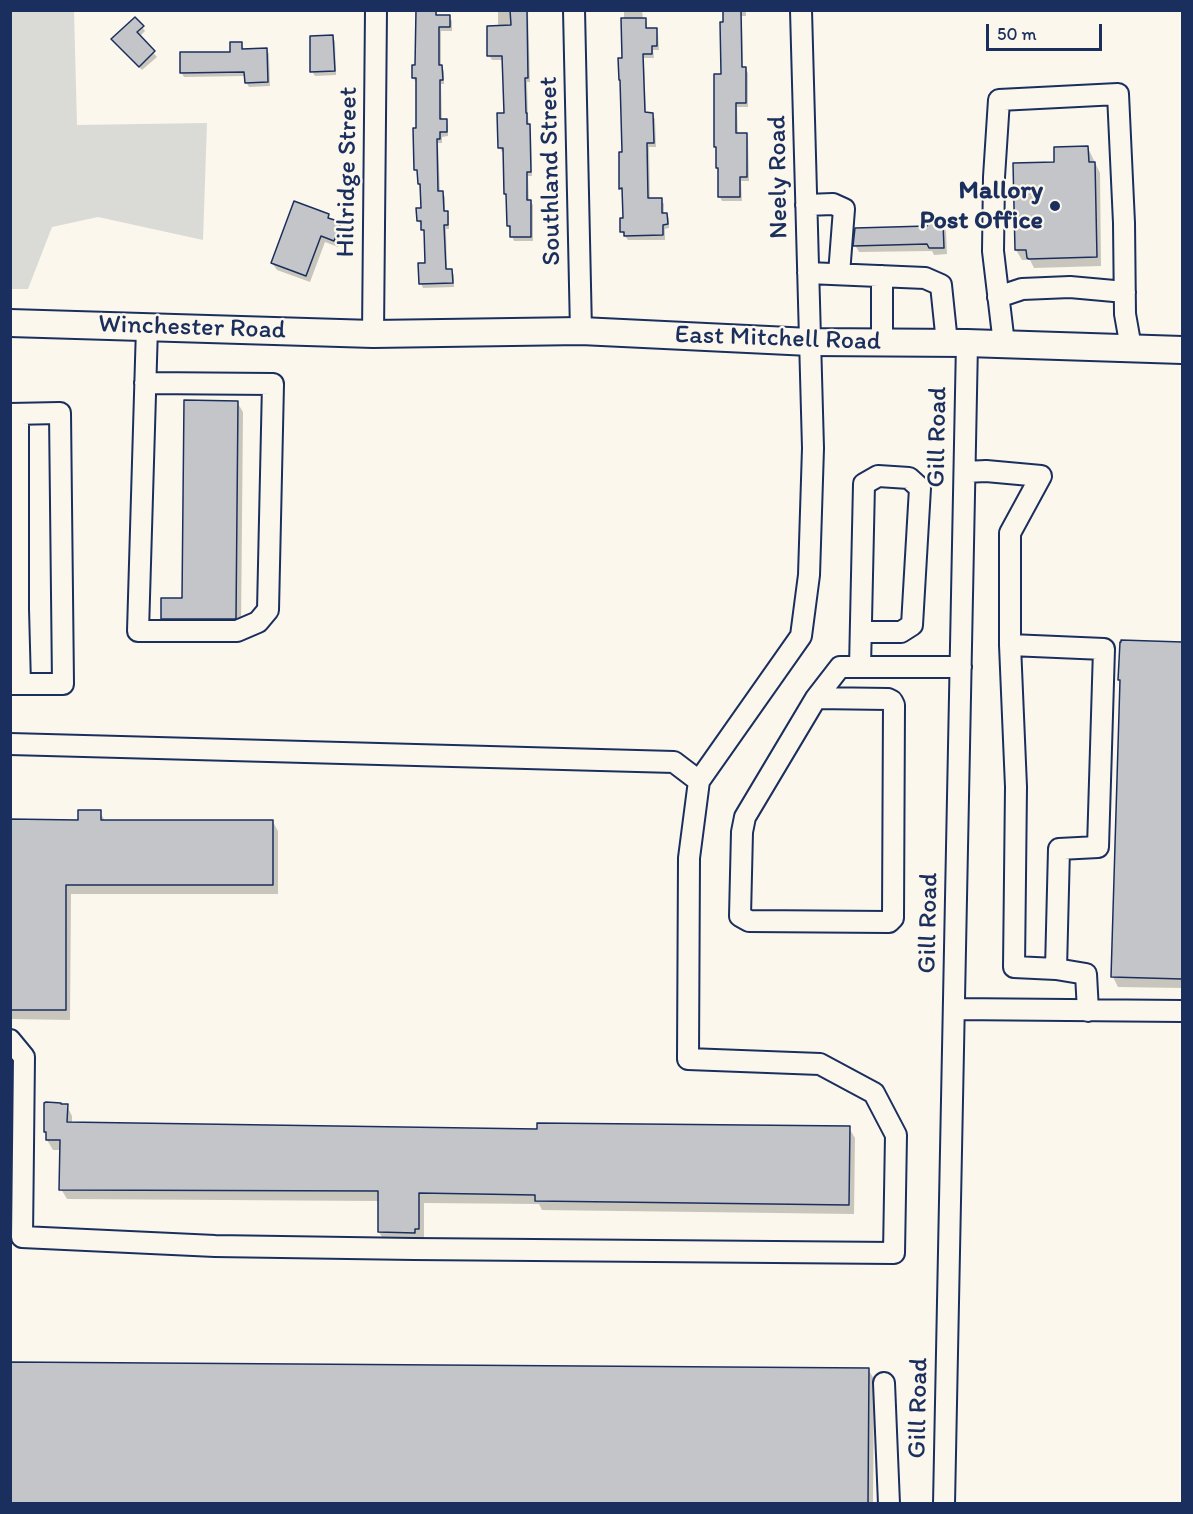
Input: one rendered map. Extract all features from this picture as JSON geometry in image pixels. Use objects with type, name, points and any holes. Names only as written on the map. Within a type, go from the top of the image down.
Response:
[{"type":"main road","name":"Winchester Road","points":[[10,323],[373,334]]},
{"type":"main road","name":"East Mitchell Road","points":[[373,334],[581,331],[810,342],[1004,344],[1182,350]]},
{"type":"street","name":"Hillridge Street","points":[[373,334],[376,10]]},
{"type":"street","name":"Southland Street","points":[[574,10],[581,331]]},
{"type":"street","name":"Neely Road","points":[[699,781],[801,636],[809,575],[813,448],[801,10]]},
{"type":"street","points":[[1004,344],[993,251],[994,177],[999,100],[1118,94],[1124,223],[1125,314],[1131,348]]},
{"type":"street","points":[[806,205],[832,204],[844,209],[839,274]]},
{"type":"street","points":[[808,273],[882,276],[882,342]]},
{"type":"street","name":"Gill Road","points":[[882,276],[926,278],[940,285],[957,343],[964,472],[944,1503]]},
{"type":"street","points":[[998,297],[1022,289],[1070,286],[1125,292]]},
{"type":"street","points":[[145,383],[273,384],[268,610],[258,622],[237,631],[138,631],[145,383],[147,327]]},
{"type":"street","points":[[60,413],[63,684],[15,684],[14,414],[60,413]]},
{"type":"street","points":[[964,472],[1041,476],[1011,533],[1010,645],[1016,787],[1014,967],[1056,969],[1086,974],[1088,1011]]},
{"type":"street","points":[[860,667],[864,484],[878,476],[909,478],[920,488],[912,626],[902,632],[861,632]]},
{"type":"street","points":[[1010,645],[1104,649],[1098,847],[1059,849],[1056,969]]},
{"type":"street","points":[[816,698],[888,699],[894,705],[893,918],[889,922],[749,921],[740,916],[742,832],[745,817],[816,698],[840,667],[961,668]]},
{"type":"street","points":[[10,744],[674,762],[699,781],[688,858],[688,1059],[820,1064],[874,1093],[896,1135],[894,1252],[226,1246],[22,1237],[24,1057],[10,1040]]},
{"type":"street","points":[[954,1009],[1182,1011]]},
{"type":"street","points":[[884,1383],[889,1503]]},
{"type":"shaded area","points":[[10,11],[74,11],[77,125],[207,123],[203,240],[98,217],[52,227],[28,289],[11,289]]},
{"type":"building","points":[[416,10],[436,10],[436,15],[450,15],[450,27],[439,27],[439,65],[442,65],[443,80],[440,80],[440,119],[447,119],[447,132],[440,132],[440,139],[437,139],[438,191],[443,191],[444,211],[448,211],[448,225],[444,225],[446,269],[452,269],[453,283],[419,284],[418,263],[425,263],[424,230],[421,230],[421,221],[417,221],[416,208],[421,208],[420,184],[418,184],[417,170],[414,170],[413,128],[416,128],[416,78],[412,78],[412,65],[415,65]]},
{"type":"building","points":[[510,10],[527,10],[528,78],[525,78],[527,124],[530,124],[531,172],[527,172],[527,200],[531,200],[531,237],[510,237],[510,226],[507,226],[503,148],[498,148],[497,113],[504,113],[502,56],[487,56],[487,26],[511,25]]},
{"type":"building","points":[[723,10],[741,10],[742,67],[746,67],[746,103],[736,103],[736,133],[747,133],[747,177],[740,177],[740,197],[718,197],[718,168],[716,168],[716,147],[714,147],[714,74],[721,74],[720,22],[723,22]]},
{"type":"building","points":[[135,17],[144,26],[137,32],[155,51],[139,67],[111,39]]},
{"type":"building","points":[[621,18],[646,18],[646,28],[657,28],[657,46],[652,46],[652,54],[643,54],[645,112],[653,113],[654,143],[647,143],[648,198],[662,198],[662,213],[667,213],[668,224],[663,225],[663,235],[624,236],[624,232],[620,232],[620,218],[623,218],[622,188],[619,189],[619,152],[622,152],[618,58],[622,58]]},
{"type":"building","points":[[333,35],[335,71],[310,72],[310,36]]},
{"type":"building","points":[[230,42],[242,42],[242,49],[267,48],[268,82],[245,83],[244,72],[180,73],[180,52],[230,52]]},
{"type":"building","name":"Mallory Post Office","points":[[1088,146],[1089,162],[1095,162],[1097,257],[1027,258],[1026,250],[1015,250],[1013,163],[1054,162],[1054,147]]},
{"type":"building","points":[[294,201],[329,214],[328,218],[341,222],[334,241],[321,236],[306,276],[271,263]]},
{"type":"building","points":[[927,223],[943,223],[944,248],[929,248],[927,244],[853,246],[855,228],[927,226]]},
{"type":"building","points":[[184,400],[238,401],[235,619],[161,619],[161,598],[182,598]]},
{"type":"building","points":[[1121,640],[1182,642],[1182,979],[1111,977],[1120,680],[1118,680]]},
{"type":"building","points":[[78,810],[101,810],[101,820],[273,820],[273,885],[66,885],[66,1010],[10,1010],[10,819],[78,820]]},
{"type":"building","points":[[44,1103],[68,1104],[67,1122],[537,1129],[537,1123],[850,1126],[849,1205],[535,1201],[535,1195],[419,1193],[419,1229],[415,1229],[415,1233],[378,1232],[378,1191],[59,1190],[60,1140],[46,1140]]},
{"type":"building","points":[[10,1362],[869,1368],[868,1503],[10,1503]]},
{"type":"place","name":"Mallory Post Office","points":[[1055,206]]}]
